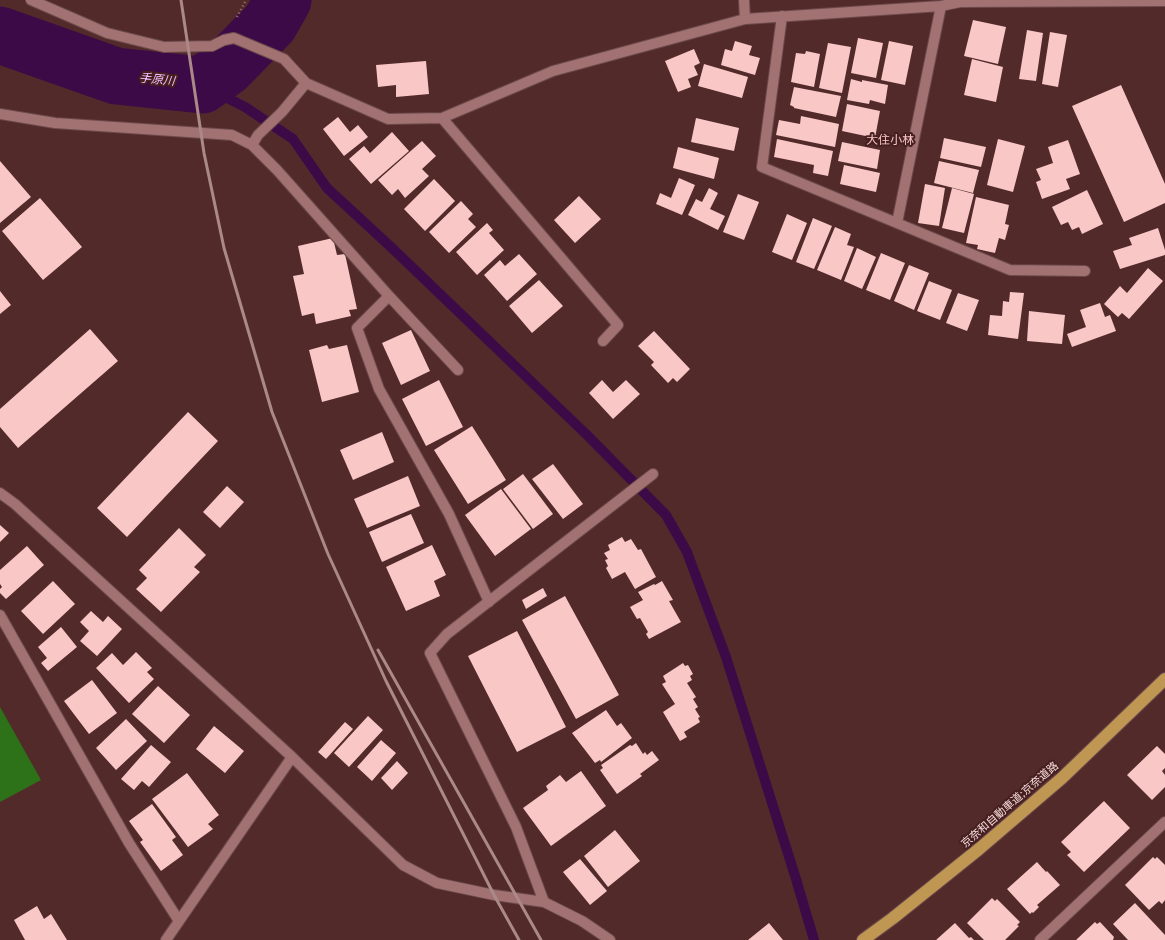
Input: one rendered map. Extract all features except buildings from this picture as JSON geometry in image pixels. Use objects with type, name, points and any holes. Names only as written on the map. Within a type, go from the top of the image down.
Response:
[{"type":"highway","name":"京奈和自動車道;京奈道路","points":[[863,940],[893,918],[979,849],[1062,778],[1165,679]]},
{"type":"street","points":[[31,0],[107,34],[164,48],[212,46],[224,40],[234,38],[284,59],[306,83],[388,119],[442,118],[553,71],[745,19],[941,6],[960,1],[1165,1]]},
{"type":"street","points":[[744,0],[745,19]]},
{"type":"street","points":[[897,223],[941,6]]},
{"type":"street","points":[[782,16],[762,167],[1010,270],[1085,271]]},
{"type":"street","points":[[252,145],[258,135],[282,112],[306,83]]},
{"type":"street","points":[[0,114],[55,124],[232,135],[252,145],[277,170],[389,296],[458,370]]},
{"type":"street","points":[[442,118],[618,324],[603,341]]},
{"type":"street","points":[[389,296],[357,328],[379,389],[449,514],[489,602]]},
{"type":"street","points":[[544,902],[516,827],[430,653],[447,634],[653,474]]},
{"type":"street","points":[[0,493],[15,504],[292,757],[403,865],[437,884],[494,895],[544,902],[582,921],[610,940]]},
{"type":"street","points":[[0,615],[129,843],[179,921]]},
{"type":"street","points":[[166,940],[292,757]]},
{"type":"street","points":[[1040,940],[1165,822]]},
{"type":"green space","points":[[0,707],[41,780],[0,802]]},
{"type":"waterway","name":"手原川","points":[[0,35],[116,76],[202,85],[227,67],[270,23],[283,0]]},
{"type":"waterway","points":[[202,85],[245,107],[293,139],[327,188],[392,248],[587,435],[666,515],[687,552],[726,657],[814,940]]},
{"type":"railway","points":[[181,0],[204,153],[224,248],[272,412],[328,554],[386,681],[494,895],[519,940]]},
{"type":"railway","points":[[378,650],[541,940]]},
{"type":"district","name":"大住小林","points":[[890,141]]}]
